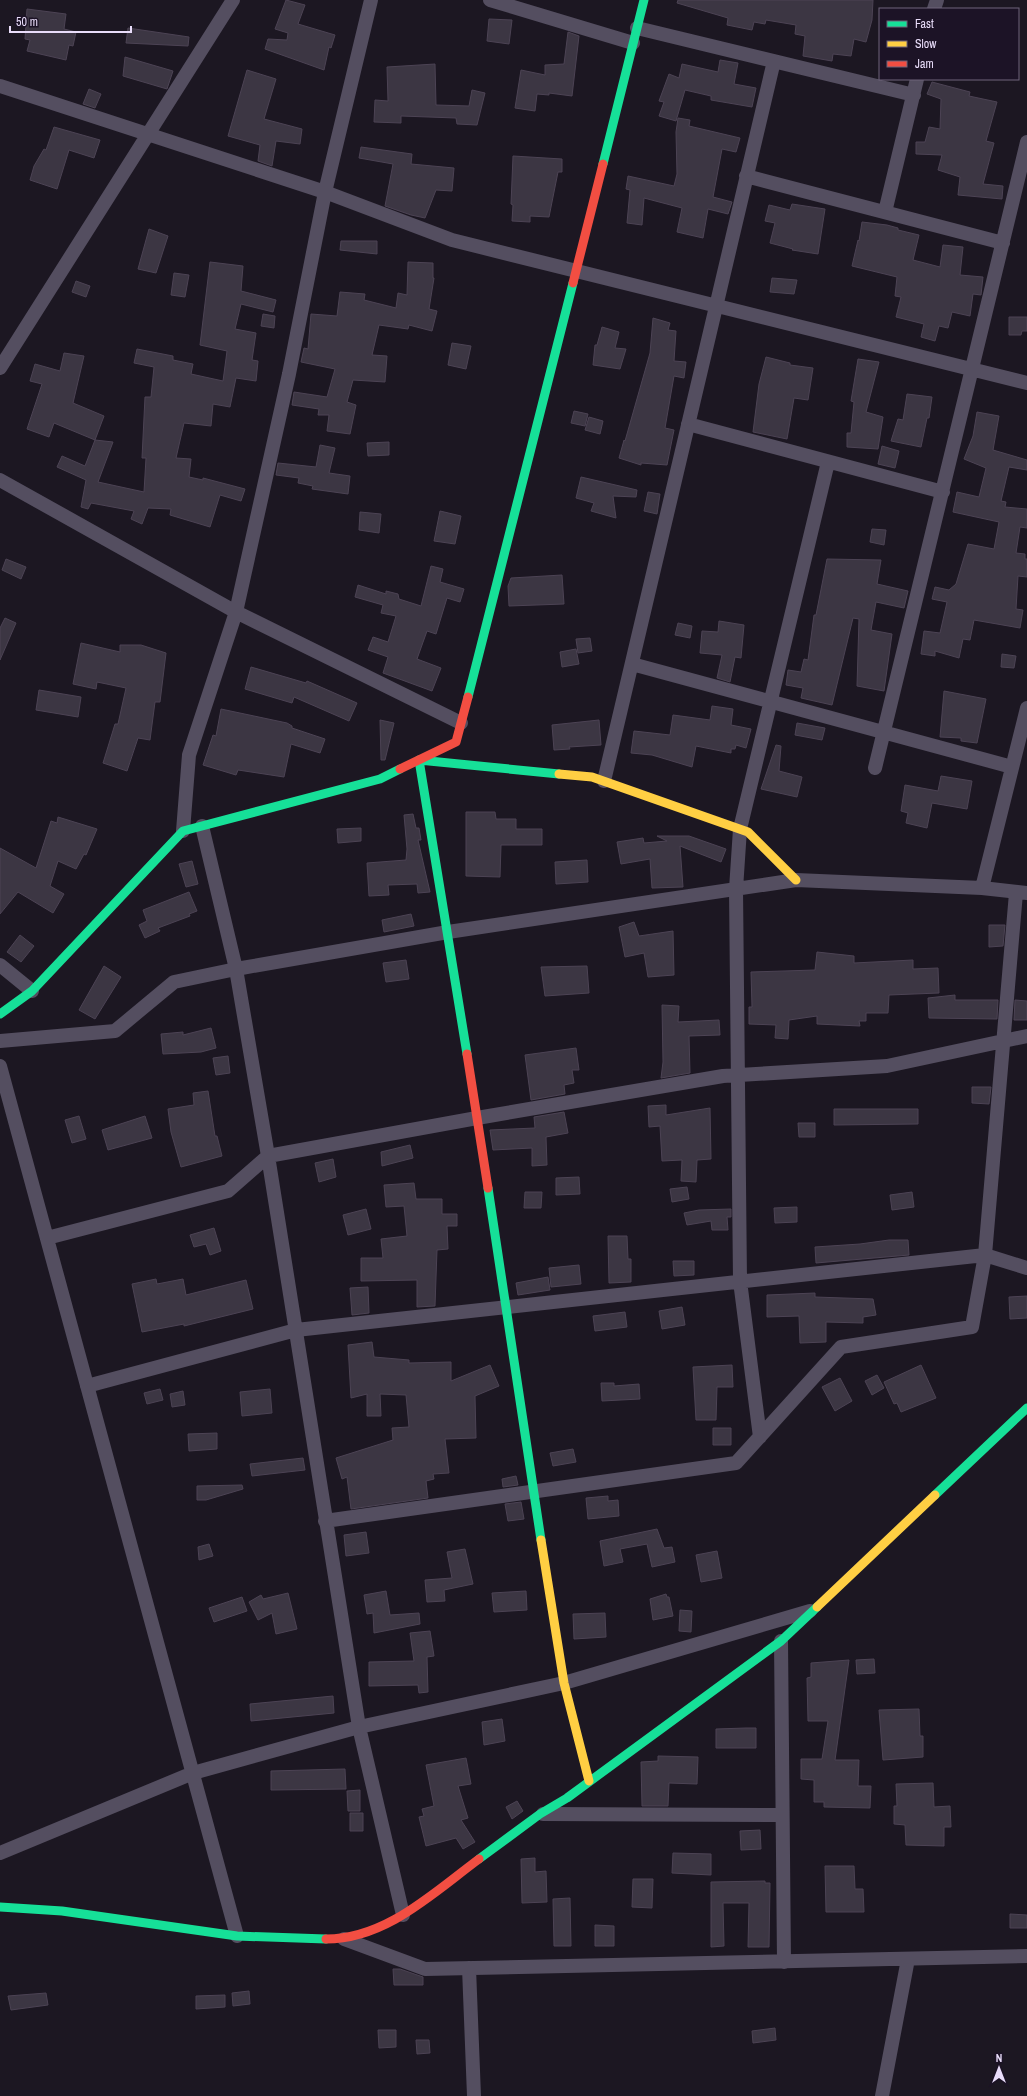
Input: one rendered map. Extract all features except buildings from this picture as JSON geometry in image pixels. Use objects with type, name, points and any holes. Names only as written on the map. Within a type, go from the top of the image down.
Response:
[{"type":"main road","points":[[0,1014],[32,991],[183,831],[380,779],[456,742],[644,0]]},
{"type":"main road","points":[[419,760],[592,777],[748,832],[796,880]]},
{"type":"main road","points":[[419,760],[448,932],[506,1306],[533,1492],[564,1683],[589,1781]]},
{"type":"main road","points":[[0,1907],[62,1911],[237,1936],[344,1939],[384,1926],[403,1915],[540,1814],[568,1798],[589,1781],[781,1641],[1027,1408]]},
{"type":"street","points":[[0,368],[233,0]]},
{"type":"street","points":[[183,831],[189,755],[236,612],[288,374],[325,192],[371,0]]},
{"type":"street","points":[[490,0],[633,43]]},
{"type":"street","points":[[637,28],[914,95]]},
{"type":"street","points":[[604,781],[774,61]]},
{"type":"street","points":[[885,212],[918,80]]},
{"type":"street","points":[[0,86],[325,192],[452,240],[1027,383]]},
{"type":"street","points":[[875,768],[973,370],[1027,142]]},
{"type":"street","points":[[746,176],[1003,243]]},
{"type":"street","points":[[688,424],[943,492]]},
{"type":"street","points":[[760,1437],[740,1281],[736,890],[740,829],[828,462]]},
{"type":"street","points":[[0,480],[236,612],[461,723]]},
{"type":"street","points":[[632,664],[1012,767]]},
{"type":"street","points":[[982,888],[1027,708]]},
{"type":"street","points":[[202,826],[236,969],[268,1156],[359,1727],[403,1915]]},
{"type":"street","points":[[0,1041],[115,1031],[174,982],[236,969],[448,932],[796,880],[982,888],[1022,893],[1003,1041],[985,1255],[972,1327],[841,1348],[736,1463],[325,1521]]},
{"type":"street","points":[[0,965],[32,991]]},
{"type":"street","points":[[47,1238],[228,1191],[268,1156],[477,1118],[738,1075],[887,1066],[1027,1036]]},
{"type":"street","points":[[0,1066],[237,1936]]},
{"type":"street","points":[[87,1386],[296,1330],[985,1255],[1027,1268]]},
{"type":"street","points":[[0,1853],[193,1773],[359,1727],[564,1683],[814,1610]]},
{"type":"street","points":[[781,1641],[784,1962]]},
{"type":"street","points":[[540,1814],[782,1815]]},
{"type":"street","points":[[344,1939],[425,1969],[1027,1956]]},
{"type":"street","points":[[882,2096],[908,1959]]},
{"type":"street","points":[[469,1968],[474,2096]]},
{"type":"traffic: fast","points":[[603,164],[644,0]]},
{"type":"traffic: fast","points":[[468,697],[573,283]]},
{"type":"traffic: fast","points":[[467,1054],[419,760],[559,774]]},
{"type":"traffic: fast","points":[[0,1014],[32,991],[183,831],[380,779],[400,769]]},
{"type":"traffic: fast","points":[[488,1188],[541,1540]]},
{"type":"traffic: fast","points":[[935,1495],[1027,1408]]},
{"type":"traffic: fast","points":[[479,1859],[540,1814],[567,1798],[781,1641],[817,1607]]},
{"type":"traffic: fast","points":[[0,1907],[62,1911],[237,1936],[326,1939]]},
{"type":"traffic: slow","points":[[559,774],[592,777],[748,832],[796,880]]},
{"type":"traffic: slow","points":[[817,1607],[935,1495]]},
{"type":"traffic: slow","points":[[541,1540],[564,1683],[589,1781]]},
{"type":"traffic: jam","points":[[573,283],[603,164]]},
{"type":"traffic: jam","points":[[400,769],[456,742],[468,697]]},
{"type":"traffic: jam","points":[[467,1054],[488,1188]]},
{"type":"traffic: jam","points":[[326,1939],[348,1937],[389,1923],[408,1912],[479,1859]]}]
